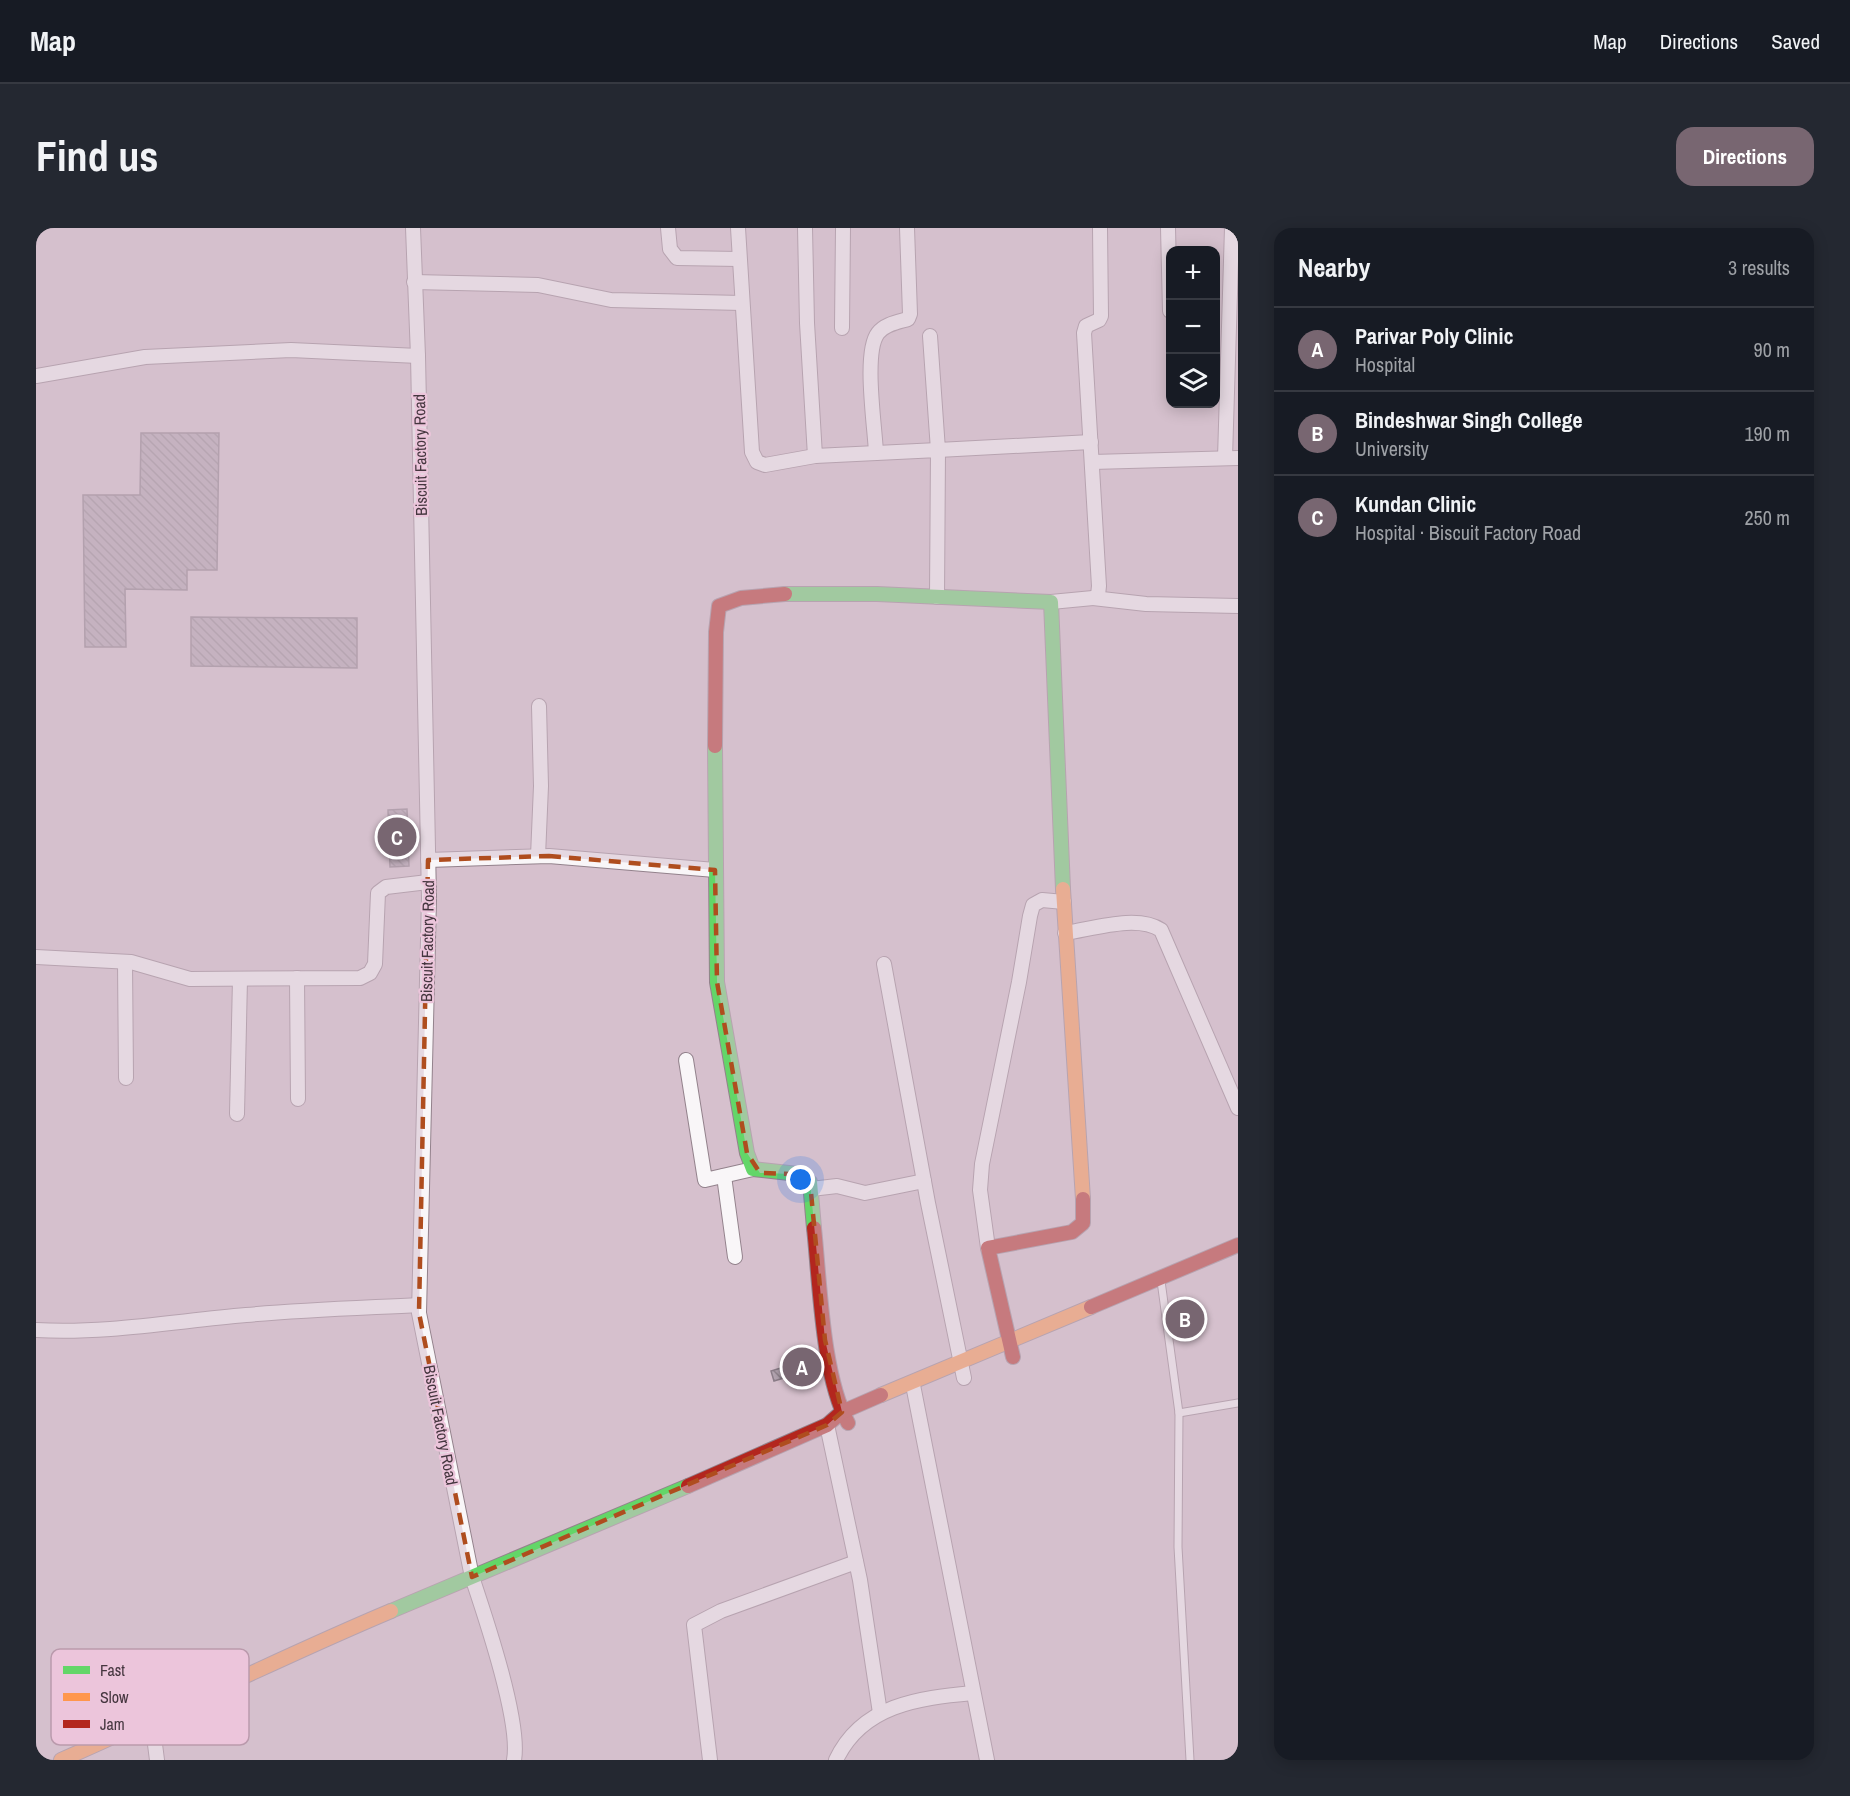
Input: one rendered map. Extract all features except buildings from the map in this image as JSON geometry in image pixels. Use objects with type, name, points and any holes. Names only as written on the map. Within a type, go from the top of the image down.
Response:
[{"type":"street","name":"Biscuit Factory Road","points":[[413,228],[418,356],[428,860],[419,1305],[472,1577],[486,1617],[510,1709],[514,1760]]},
{"type":"street","points":[[668,228],[669,249],[677,258],[740,260]]},
{"type":"street","points":[[738,228],[748,416],[754,458],[757,462],[765,465],[799,461],[816,456],[1091,442]]},
{"type":"street","points":[[805,228],[807,323],[816,456]]},
{"type":"street","points":[[842,328],[843,228]]},
{"type":"street","points":[[876,453],[873,341],[886,326],[908,319],[910,314],[907,228]]},
{"type":"street","points":[[1093,598],[1098,595],[1099,586],[1084,333],[1086,326],[1099,320],[1101,316],[1100,228]]},
{"type":"street","points":[[1168,228],[1170,300]]},
{"type":"street","points":[[1092,462],[1232,458],[1232,228]]},
{"type":"street","points":[[414,282],[538,285],[611,300],[742,303]]},
{"type":"street","points":[[930,336],[938,450],[937,597]]},
{"type":"street","points":[[36,376],[145,357],[291,350],[418,356]]},
{"type":"street","points":[[753,1169],[747,1153],[717,982],[716,632],[719,606],[727,600],[743,596],[789,594],[1051,602],[1093,598],[1146,604],[1238,606]]},
{"type":"street","points":[[988,1248],[1072,1232],[1083,1223],[1065,933],[1051,602]]},
{"type":"street","points":[[538,706],[541,786],[538,856]]},
{"type":"street","points":[[428,860],[538,856],[715,870]]},
{"type":"street","points":[[36,957],[125,962],[180,977],[360,978],[370,973],[375,964],[378,893],[386,887],[428,882]]},
{"type":"street","points":[[1014,1357],[988,1248],[980,1190],[981,1171],[1019,982],[1029,916],[1033,905],[1042,900],[1064,902]]},
{"type":"street","points":[[1065,933],[1126,924],[1153,925],[1161,930],[1237,1105]]},
{"type":"street","points":[[125,962],[126,1078]]},
{"type":"street","points":[[884,964],[924,1181],[964,1378]]},
{"type":"street","points":[[297,978],[298,1099]]},
{"type":"street","points":[[237,1114],[240,979]]},
{"type":"street","points":[[686,1060],[705,1180],[753,1169],[766,1173],[802,1175],[810,1182],[821,1311],[845,1418]]},
{"type":"street","points":[[724,1176],[735,1257]]},
{"type":"street","points":[[811,1189],[837,1186],[865,1193],[924,1181]]},
{"type":"street","points":[[249,1673],[293,1652],[827,1425],[914,1395],[962,1363],[1238,1245]]},
{"type":"street","points":[[36,1330],[59,1332],[143,1327],[245,1315],[419,1305]]},
{"type":"street","points":[[1093,1307],[1099,1321]]},
{"type":"street","points":[[914,1395],[987,1760]]},
{"type":"street","points":[[845,1418],[871,1415]]},
{"type":"street","points":[[827,1425],[856,1562],[880,1713]]},
{"type":"street","points":[[710,1760],[694,1625],[721,1611],[856,1562]]},
{"type":"street","points":[[836,1760],[850,1737],[880,1713],[912,1700],[973,1693]]},
{"type":"street","points":[[62,1760],[96,1745]]},
{"type":"street","points":[[155,1745],[157,1760]]},
{"type":"lane","points":[[1161,1278],[1179,1413],[1178,1546],[1190,1760]]},
{"type":"lane","points":[[1179,1413],[1238,1403]]},
{"type":"highlighted area","points":[[549,856],[715,870],[717,982],[747,1153],[760,1173],[793,1174],[810,1182],[825,1340],[842,1412],[827,1425],[472,1577],[419,1313],[428,860]]},
{"type":"traffic: fast","points":[[785,594],[877,594],[1051,602],[1063,889]]},
{"type":"traffic: fast","points":[[715,746],[717,982],[747,1153],[753,1169],[798,1174],[810,1182],[814,1228]]},
{"type":"traffic: fast","points":[[391,1611],[688,1486]]},
{"type":"traffic: slow","points":[[1063,889],[1083,1199]]},
{"type":"traffic: slow","points":[[881,1395],[1091,1307]]},
{"type":"traffic: slow","points":[[249,1674],[391,1611]]},
{"type":"traffic: slow","points":[[61,1760],[95,1745]]},
{"type":"traffic: jam","points":[[715,746],[716,632],[719,606],[741,598],[785,594]]},
{"type":"traffic: jam","points":[[1013,1357],[988,1248],[1072,1232],[1083,1223],[1083,1199]]},
{"type":"traffic: jam","points":[[814,1228],[827,1355],[839,1403],[848,1423]]},
{"type":"traffic: jam","points":[[1091,1307],[1238,1245]]},
{"type":"traffic: jam","points":[[688,1486],[827,1425],[842,1412],[881,1395]]},
{"type":"place","name":"Kundan Clinic","points":[[397,837]]},
{"type":"place","name":"Bindeshwar Singh College","points":[[1185,1319]]},
{"type":"place","name":"Parivar Poly Clinic","points":[[802,1367]]}]
